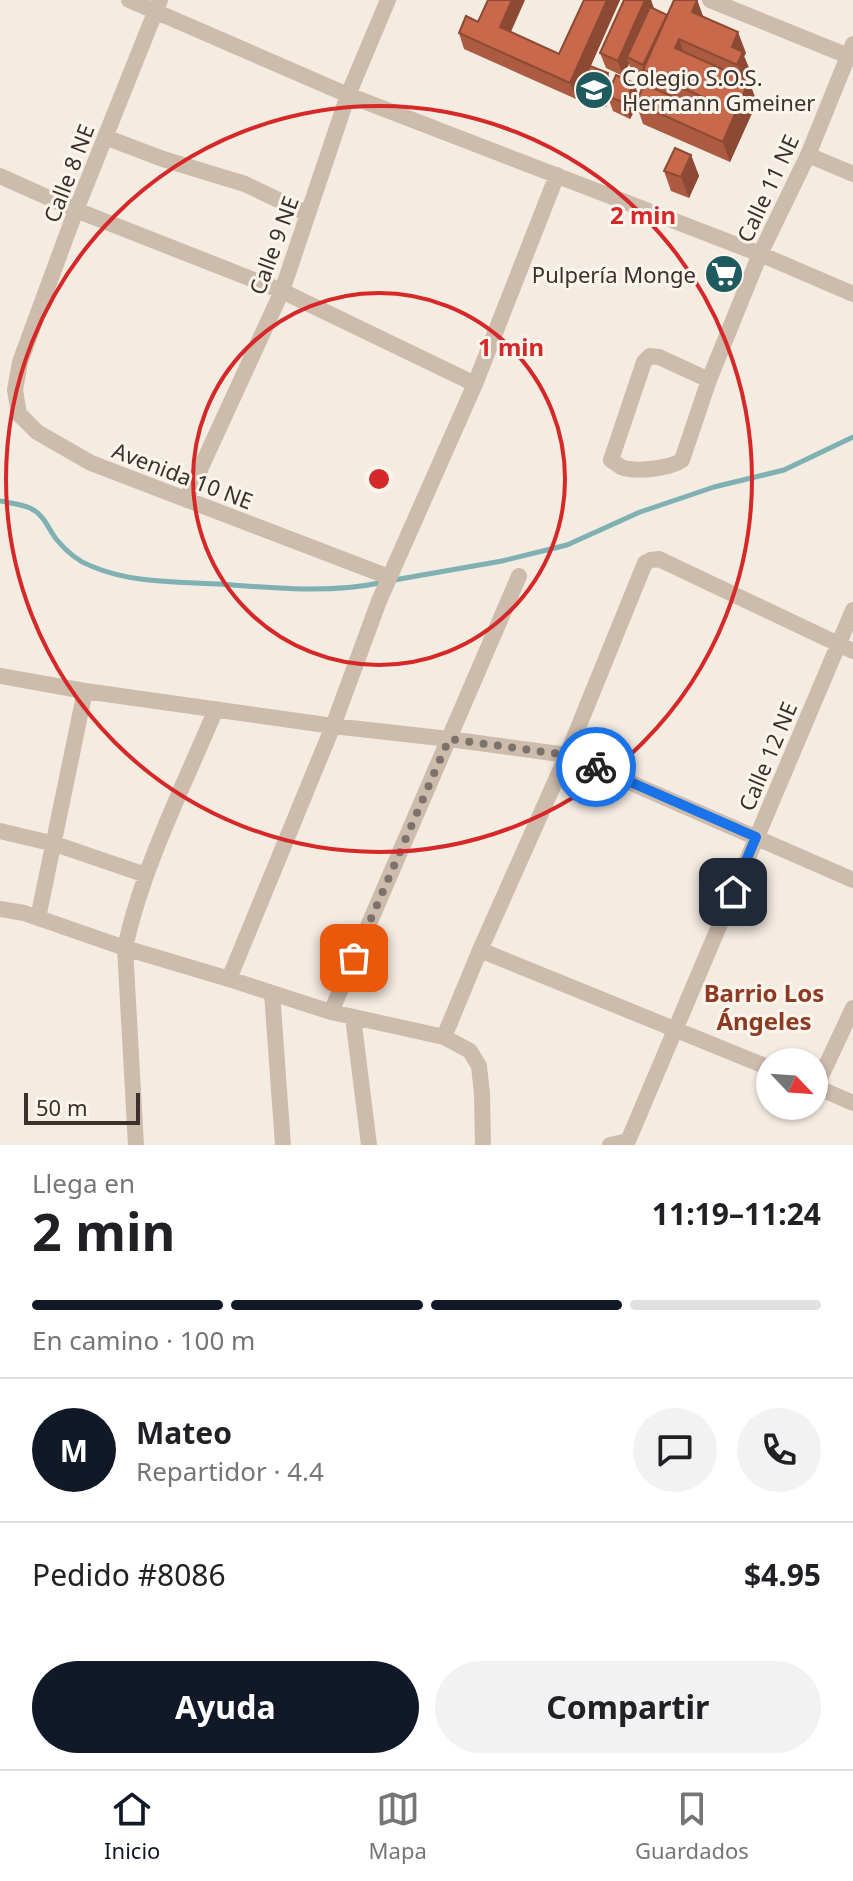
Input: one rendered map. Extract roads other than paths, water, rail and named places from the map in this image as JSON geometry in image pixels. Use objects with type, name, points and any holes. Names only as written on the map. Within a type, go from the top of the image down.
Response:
[{"type":"street","points":[[129,0],[158,5],[348,95],[760,254],[853,294]]},
{"type":"street","points":[[710,0],[817,43],[851,53]]},
{"type":"street","name":"Calle 9 NE","points":[[186,500],[282,291],[348,95],[384,1]]},
{"type":"street","name":"Calle 8 NE","points":[[20,362],[76,210],[158,5]]},
{"type":"street","name":"Calle 11 NE","points":[[709,380],[659,357],[650,356],[644,362],[611,460],[629,469],[674,466],[682,460],[709,380],[760,254],[808,155],[851,53]]},
{"type":"street","points":[[105,137],[245,184],[308,214]]},
{"type":"street","points":[[808,155],[853,174]]},
{"type":"street","points":[[229,979],[333,726],[392,569],[475,384],[557,175]]},
{"type":"street","points":[[0,176],[76,210],[282,291],[475,384]]},
{"type":"street","name":"Avenida 10 NE","points":[[20,362],[15,390],[19,414],[37,432],[91,463],[186,500],[392,569]]},
{"type":"street","points":[[444,1037],[567,755],[645,563],[659,559],[846,648]]},
{"type":"street","points":[[331,1012],[519,576]]},
{"type":"street","name":"Calle 12 NE","points":[[629,1143],[756,837],[846,648],[853,610]]},
{"type":"street","points":[[0,676],[333,726],[567,755],[853,880]]},
{"type":"street","points":[[38,918],[85,691]]},
{"type":"street","points":[[136,1145],[125,948],[146,875],[216,709]]},
{"type":"street","points":[[0,831],[55,844],[146,875]]},
{"type":"street","points":[[0,909],[24,913],[331,1012],[444,1037],[470,1051],[479,1066],[483,1145]]},
{"type":"street","points":[[480,950],[756,1062]]},
{"type":"street","points":[[272,993],[283,1145]]},
{"type":"street","points":[[828,1060],[853,1008]]},
{"type":"street","points":[[353,1017],[369,1145]]},
{"type":"street","points":[[828,1092],[853,1103]]},
{"type":"street","points":[[610,1145],[629,1143]]},
{"type":"waterway","points":[[394,580],[502,561],[567,545],[640,512],[714,487],[784,470],[853,437]]},
{"type":"waterway","points":[[0,501],[35,511],[72,556],[122,576],[170,582],[302,589],[343,588],[384,582]]},
{"type":"place","name":"Colegio S.O.S. Hermann Gmeiner","points":[[594,90]]},
{"type":"place","name":"Pulpería Monge","points":[[724,274]]},
{"type":"district","name":"Barrio Los Ángeles","points":[[764,1006]]}]
